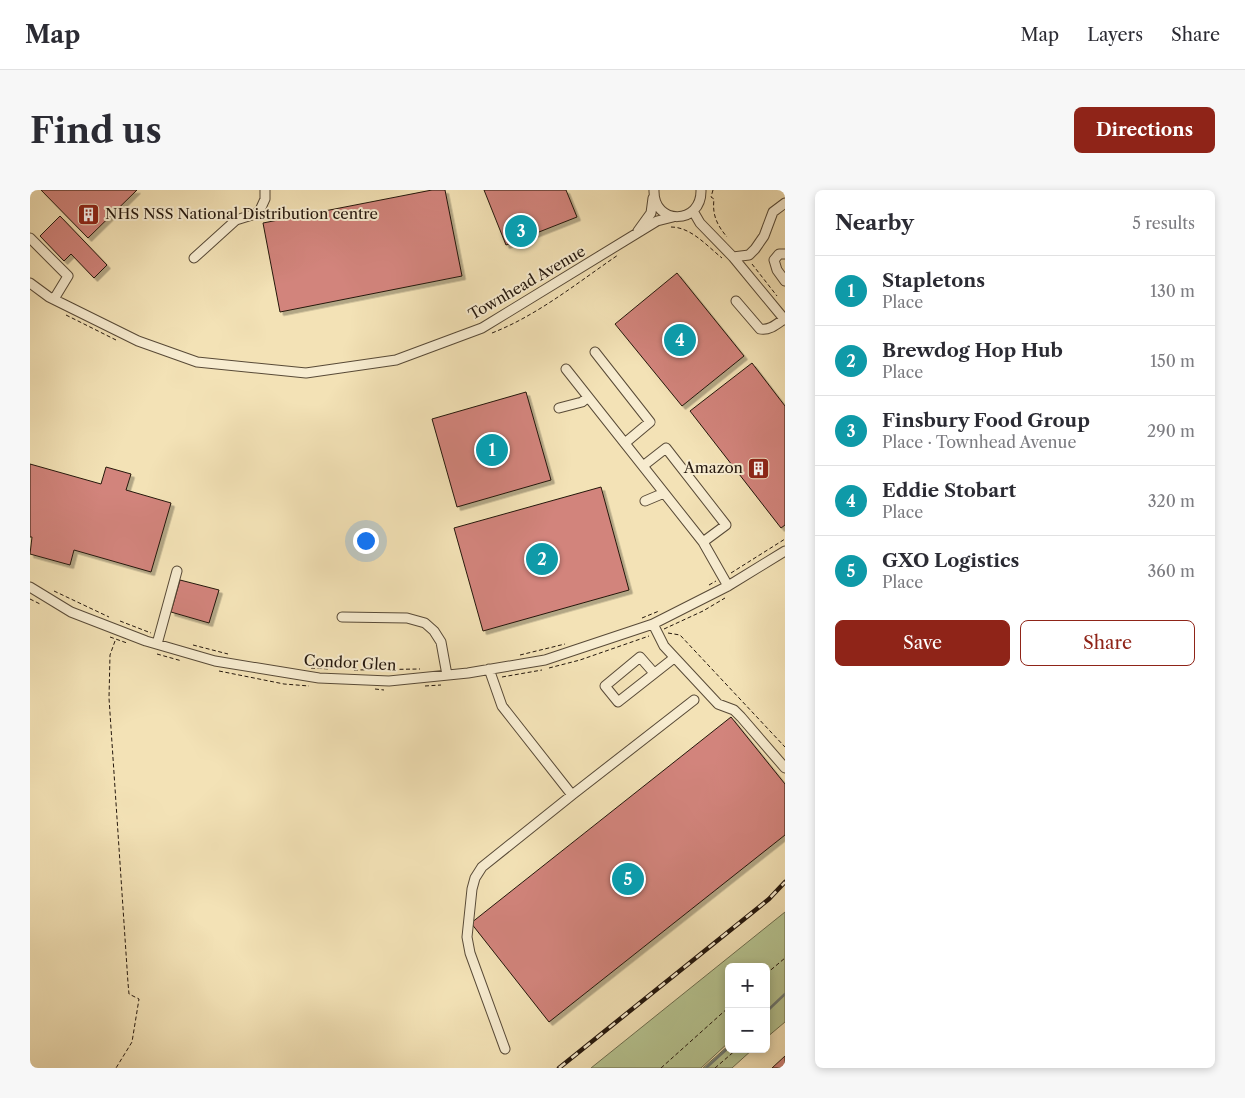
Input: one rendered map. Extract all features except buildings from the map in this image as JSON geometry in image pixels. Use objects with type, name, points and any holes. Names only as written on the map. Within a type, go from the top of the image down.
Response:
[{"type":"street","points":[[194,258],[236,220],[255,214],[260,210],[266,199],[265,190]]},
{"type":"street","points":[[701,190],[700,199],[693,211],[700,223],[734,257],[785,320],[775,326],[763,330],[760,329],[736,301]]},
{"type":"street","points":[[654,193],[660,209],[672,217]]},
{"type":"street","name":"Townhead Avenue","points":[[635,235],[651,213],[654,193]]},
{"type":"street","points":[[734,257],[749,255],[755,249],[764,236],[770,216],[783,206]]},
{"type":"street","name":"Townhead Avenue","points":[[30,283],[54,299],[138,341],[197,362],[306,372],[396,360],[482,328],[657,221],[687,215],[693,211]]},
{"type":"street","points":[[30,238],[68,276],[54,299]]},
{"type":"street","points":[[785,254],[779,254],[774,260],[777,270],[785,281]]},
{"type":"street","points":[[595,352],[650,422],[624,443]]},
{"type":"street","points":[[566,369],[703,542],[725,582]]},
{"type":"street","points":[[559,408],[582,402],[588,397]]},
{"type":"street","points":[[643,466],[666,448],[726,524],[703,542]]},
{"type":"street","points":[[645,501],[664,493]]},
{"type":"street","name":"Condor Glen","points":[[30,587],[72,612],[215,661],[318,678],[389,681],[447,675],[545,660],[656,632],[725,582],[785,551]]},
{"type":"street","points":[[158,640],[176,571]]},
{"type":"street","points":[[342,617],[407,618],[425,623],[434,631],[441,642],[447,675]]},
{"type":"street","points":[[656,632],[674,658],[718,704],[734,710],[741,716],[785,768]]},
{"type":"street","points":[[654,674],[640,658],[605,686],[618,702],[654,674],[674,658]]},
{"type":"street","points":[[490,669],[502,706],[572,795]]},
{"type":"street","points":[[505,1049],[467,942],[472,889],[475,878],[482,868],[694,700]]},
{"type":"path","points":[[668,227],[680,227],[722,258]]},
{"type":"path","points":[[486,335],[510,325],[545,306],[620,254]]},
{"type":"path","points":[[62,314],[117,340]]},
{"type":"path","points":[[707,587],[725,582],[785,539]]},
{"type":"path","points":[[48,588],[110,618]]},
{"type":"path","points":[[493,679],[547,669],[632,642],[703,611],[726,597]]},
{"type":"path","points":[[30,598],[44,606]]},
{"type":"path","points":[[637,620],[664,608]]},
{"type":"path","points":[[118,621],[158,640]]},
{"type":"path","points":[[656,632],[680,636],[785,747]]},
{"type":"path","points":[[108,636],[133,645]]},
{"type":"path","points":[[116,640],[110,655],[109,698],[128,983],[130,994],[139,999],[132,1042],[116,1068]]},
{"type":"path","points":[[516,656],[571,642]]},
{"type":"path","points":[[193,645],[234,655]]},
{"type":"path","points":[[150,651],[185,662]]},
{"type":"path","points":[[303,667],[331,670]]},
{"type":"path","points":[[349,670],[427,668]]},
{"type":"path","points":[[219,671],[284,684],[313,686]]},
{"type":"path","points":[[423,687],[443,685]]},
{"type":"path","points":[[375,690],[384,690]]},
{"type":"path","points":[[770,971],[785,958]]},
{"type":"path","points":[[661,1068],[725,1012]]},
{"type":"path","points":[[715,1068],[732,1053]]},
{"type":"green space","points":[[785,912],[785,1022],[770,1035],[770,963],[725,963],[725,1046],[701,1068],[591,1068]]},
{"type":"green space","points":[[725,1049],[725,1053],[749,1053],[732,1068],[703,1068]]},
{"type":"waterway","points":[[770,1008],[785,994]]},
{"type":"waterway","points":[[706,1068],[725,1051]]},
{"type":"railway","points":[[559,1068],[769,899],[785,882]]},
{"type":"place","name":"NHS NSS National Distribution centre","points":[[89,214]]},
{"type":"place","name":"Finsbury Food Group","points":[[521,231]]},
{"type":"place","name":"Eddie Stobart","points":[[680,340]]},
{"type":"place","name":"Stapletons","points":[[492,450]]},
{"type":"place","name":"Amazon","points":[[759,468]]},
{"type":"place","name":"Brewdog Hop Hub","points":[[542,559]]},
{"type":"place","name":"GXO Logistics","points":[[628,879]]}]
